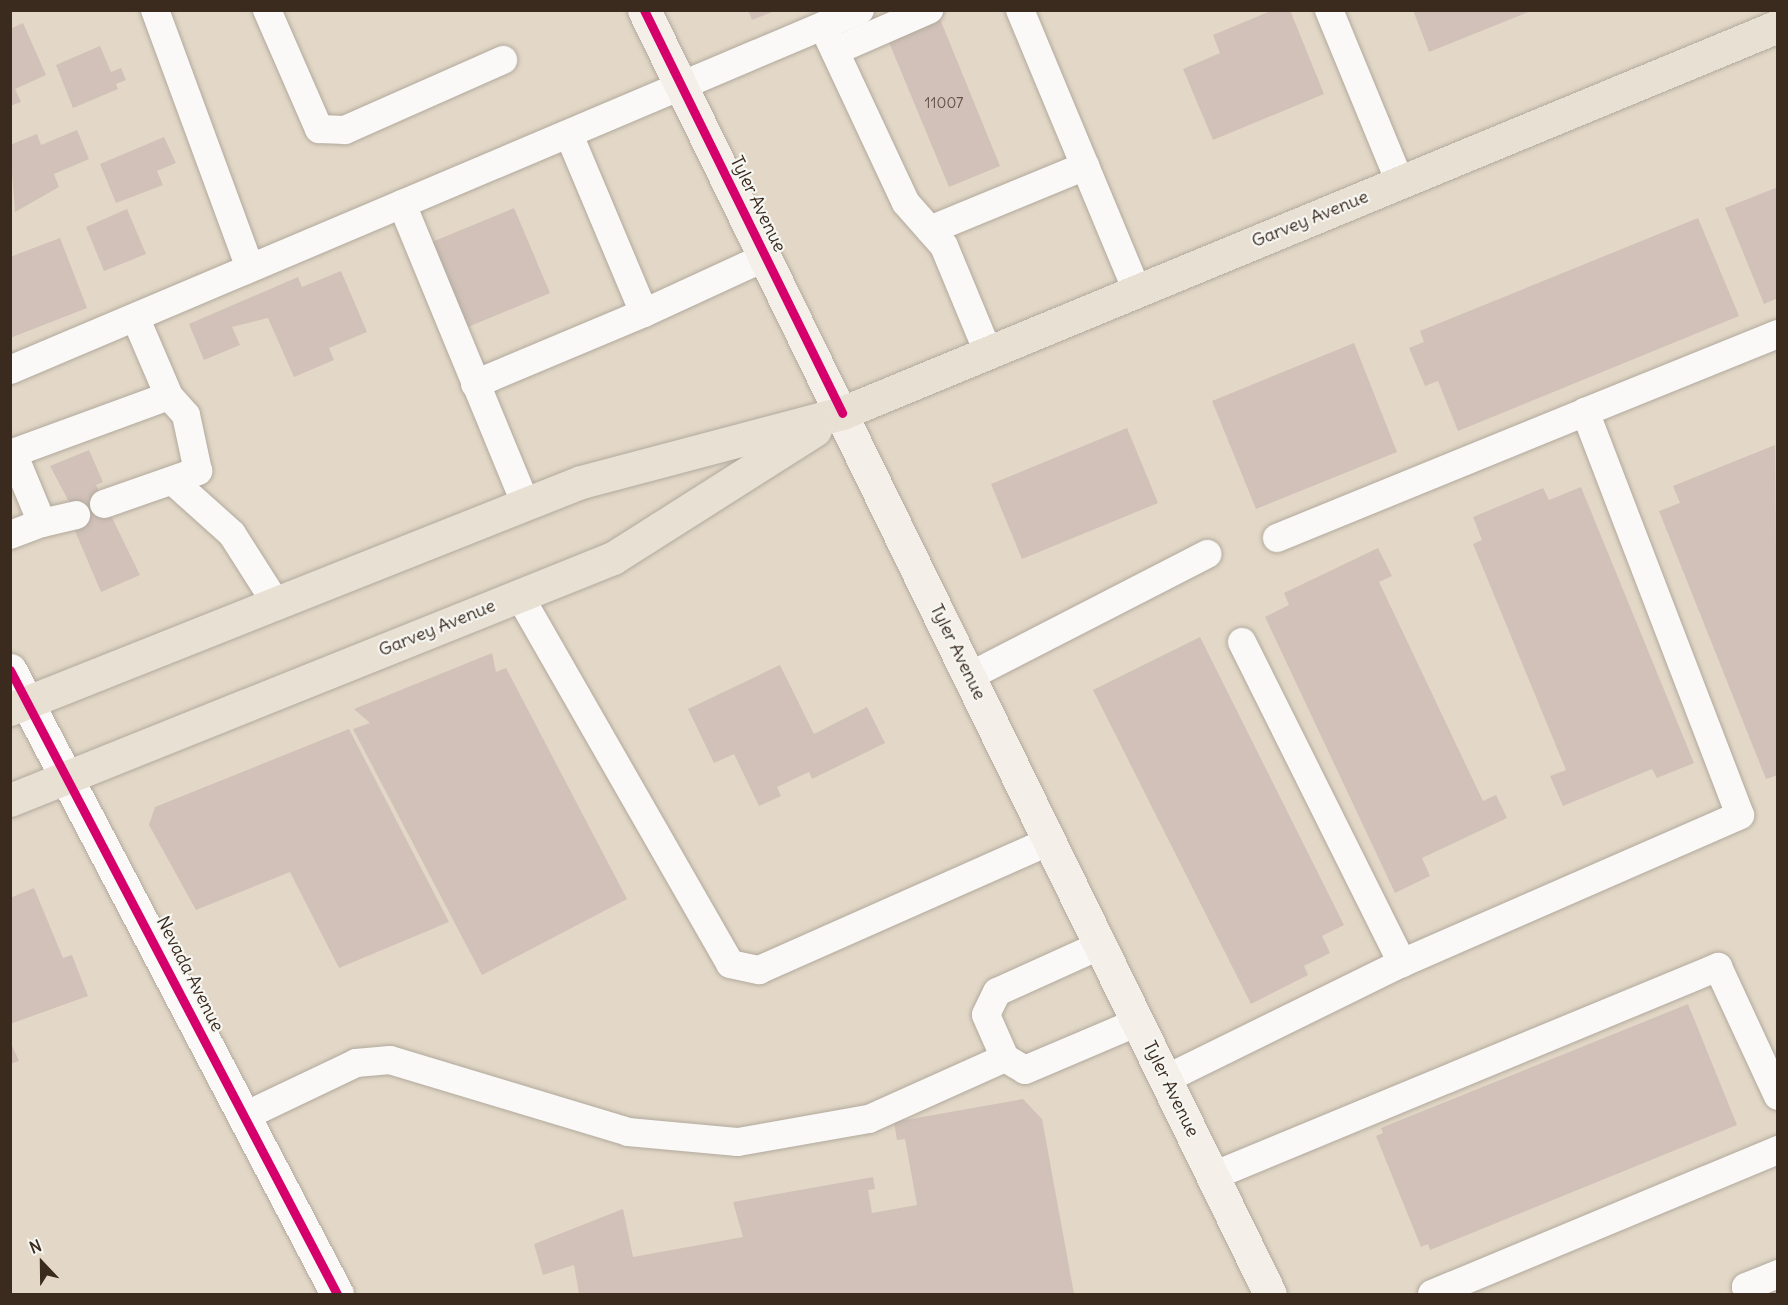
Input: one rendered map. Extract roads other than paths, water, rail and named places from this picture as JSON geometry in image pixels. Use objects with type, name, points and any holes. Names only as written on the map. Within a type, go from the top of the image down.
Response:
[{"type":"main road","name":"Tyler Avenue","points":[[644,10],[766,256],[1270,1294]]},
{"type":"main road","name":"Garvey Avenue","points":[[19,705],[581,482],[842,412],[1778,26]]},
{"type":"main road","name":"Garvey Avenue","points":[[10,800],[613,558],[842,412]]},
{"type":"street","name":"Nevada Avenue","points":[[10,670],[19,705],[68,776],[337,1294]]},
{"type":"lane","points":[[156,10],[249,266]]},
{"type":"lane","points":[[267,10],[319,129],[345,130],[503,60]]},
{"type":"lane","points":[[10,370],[136,319],[249,266],[569,135],[680,85],[860,10]]},
{"type":"lane","points":[[835,51],[930,10]]},
{"type":"lane","points":[[1020,10],[1137,291]]},
{"type":"lane","points":[[1329,10],[1400,182]]},
{"type":"lane","points":[[823,26],[906,203],[944,246],[988,352]]},
{"type":"lane","points":[[569,135],[644,313]]},
{"type":"lane","points":[[930,230],[1085,166]]},
{"type":"lane","points":[[402,204],[525,503]]},
{"type":"lane","points":[[475,384],[644,313],[766,256]]},
{"type":"lane","points":[[104,504],[198,471],[186,415],[169,396],[136,319]]},
{"type":"lane","points":[[1277,538],[1778,334]]},
{"type":"lane","points":[[42,523],[13,453],[169,396]]},
{"type":"lane","points":[[1166,1079],[1402,963],[1740,815],[1585,412]]},
{"type":"lane","points":[[173,481],[232,534],[276,603]]},
{"type":"lane","points":[[10,535],[42,523],[76,515]]},
{"type":"lane","points":[[970,676],[1208,554]]},
{"type":"lane","points":[[519,595],[730,963],[759,970],[1050,841]]},
{"type":"lane","points":[[1242,642],[1402,963]]},
{"type":"lane","points":[[1101,945],[997,992],[986,1015],[1005,1058],[1025,1070],[1138,1022]]},
{"type":"lane","points":[[1213,1176],[1718,967],[1778,1096]]},
{"type":"lane","points":[[245,1116],[356,1063],[390,1059],[628,1132],[738,1142],[869,1119],[1005,1058]]},
{"type":"lane","points":[[1432,1294],[1778,1150]]},
{"type":"lane","points":[[1750,1294],[1746,1287],[1778,1274]]}]
